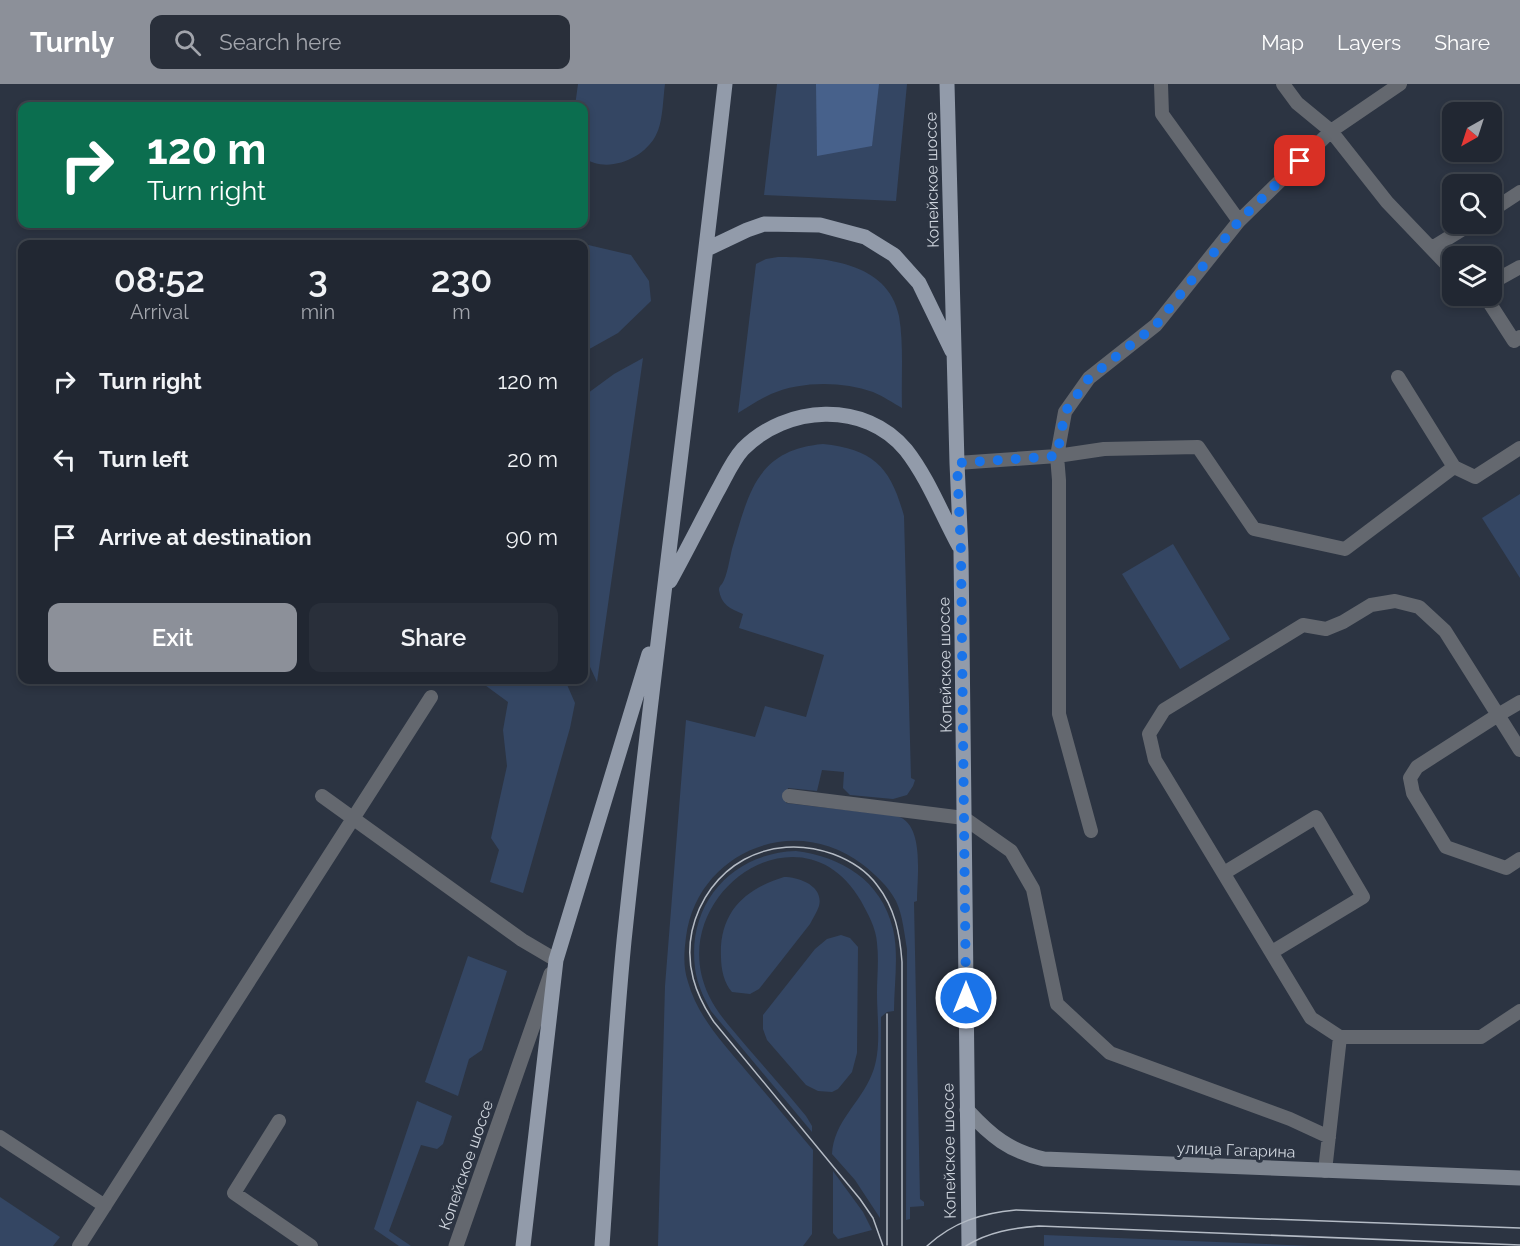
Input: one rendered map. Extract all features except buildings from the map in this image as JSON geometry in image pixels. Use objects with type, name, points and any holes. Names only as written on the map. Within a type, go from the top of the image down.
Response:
[{"type":"main road","name":"Копейское шоссе","points":[[602,1246],[624,945],[725,84]]},
{"type":"main road","name":"Копейское шоссе","points":[[947,84],[961,552],[969,1246]]},
{"type":"main road","points":[[707,249],[764,224],[820,225],[865,237],[894,255],[919,283],[954,357]]},
{"type":"main road","points":[[664,592],[733,462],[742,450],[757,437],[777,425],[807,414],[821,413],[856,418],[890,434],[904,448],[914,463],[961,552]]},
{"type":"main road","name":"Копейское шоссе","points":[[523,1246],[556,960],[661,616]]},
{"type":"main road","name":"улица Гагарина","points":[[967,1110],[986,1130],[1009,1148],[1044,1159],[1520,1178]]},
{"type":"street","name":"Копейское шоссе","points":[[456,1246],[556,960]]},
{"type":"lane","points":[[1161,84],[1162,114],[1239,221]]},
{"type":"lane","points":[[1283,84],[1297,103],[1331,131],[1387,202],[1442,259]]},
{"type":"lane","points":[[1091,831],[1059,714],[1059,480],[1057,456],[1065,412],[1089,378],[1156,325],[1239,221],[1331,131],[1400,84]]},
{"type":"lane","points":[[1502,204],[1520,192]]},
{"type":"lane","points":[[1432,248],[1455,234]]},
{"type":"lane","points":[[1502,277],[1520,267]]},
{"type":"lane","points":[[1492,306],[1518,343]]},
{"type":"lane","points":[[1398,378],[1454,467],[1475,477],[1520,448]]},
{"type":"lane","points":[[957,463],[1057,456],[1104,449],[1198,447],[1254,529],[1345,549],[1454,467]]},
{"type":"lane","points":[[1520,750],[1445,631],[1419,608],[1395,601],[1371,605],[1343,622],[1326,628],[1303,625],[1164,710],[1149,734],[1155,760],[1311,1018],[1340,1037],[1481,1037],[1520,1011]]},
{"type":"lane","points":[[79,1246],[431,698]]},
{"type":"lane","points":[[1520,702],[1417,767],[1410,778],[1413,793],[1446,847],[1506,868],[1520,859]]},
{"type":"lane","points":[[322,796],[522,940],[556,960]]},
{"type":"lane","points":[[789,796],[964,818],[1011,851],[1033,889],[1057,1004],[1110,1053],[1290,1119],[1329,1137]]},
{"type":"lane","points":[[1224,873],[1316,818],[1358,887],[1364,897],[1272,952]]},
{"type":"lane","points":[[1325,1171],[1340,1037]]},
{"type":"lane","points":[[279,1121],[234,1193],[311,1246]]},
{"type":"lane","points":[[0,1137],[105,1206]]},
{"type":"shaded area","points":[[578,84],[665,84],[660,124],[656,135],[643,151],[624,162],[603,165],[588,160],[588,102],[576,102]]},
{"type":"shaded area","points":[[777,84],[907,84],[896,201],[764,195]]},
{"type":"shaded area","points":[[816,84],[879,84],[872,146],[817,156]]},
{"type":"shaded area","points":[[588,245],[631,255],[649,281],[651,301],[618,333],[588,350]]},
{"type":"shaded area","points":[[778,257],[833,261],[867,273],[882,284],[892,298],[901,327],[902,408],[861,388],[822,384],[795,387],[771,394],[738,413],[756,264]]},
{"type":"shaded area","points":[[643,358],[597,682],[588,663],[588,393],[614,374]]},
{"type":"shaded area","points":[[823,444],[855,451],[868,456],[878,464],[893,485],[904,516],[911,778],[915,780],[907,795],[893,799],[850,795],[843,788],[844,772],[822,770],[817,791],[788,788],[786,803],[897,816],[906,821],[916,840],[918,852],[917,901],[914,902],[920,1199],[924,1202],[924,1206],[910,1207],[910,1219],[906,1220],[907,949],[902,919],[896,901],[889,890],[862,864],[835,849],[807,842],[779,842],[753,849],[729,863],[709,882],[694,907],[684,954],[686,976],[705,1019],[813,1150],[812,1234],[803,1246],[658,1246],[665,986],[686,720],[755,737],[765,706],[806,717],[824,655],[739,628],[743,614],[730,608],[724,602],[719,589],[724,581],[744,510],[759,478],[769,465],[783,455],[801,448]]},
{"type":"shaded area","points":[[1520,494],[1520,578],[1482,518]]},
{"type":"shaded area","points":[[1173,544],[1230,639],[1180,669],[1122,574]]},
{"type":"shaded area","points":[[483,684],[567,684],[575,703],[523,893],[490,882],[499,850],[491,838],[507,766],[503,730],[508,702]]},
{"type":"shaded area","points":[[796,851],[829,859],[857,874],[879,897],[893,929],[896,960],[894,1011],[887,1012],[881,1017],[880,1218],[855,1180],[832,1154],[837,1132],[867,1085],[877,1055],[877,943],[869,916],[861,901],[835,871],[805,858],[774,859],[744,872],[720,895],[704,925],[699,959],[709,996],[726,1023],[806,1116],[812,1126],[812,1132],[711,1011],[696,974],[694,944],[698,923],[718,886],[734,872],[752,861],[773,854]]},
{"type":"shaded area","points":[[784,877],[803,881],[814,888],[820,899],[819,906],[810,924],[759,989],[750,994],[732,992],[722,971],[721,941],[724,928],[737,905],[746,896],[757,888]]},
{"type":"shaded area","points":[[841,935],[850,938],[858,947],[857,1053],[852,1072],[838,1089],[832,1092],[818,1091],[806,1085],[767,1040],[763,1029],[763,1015],[815,949],[827,939]]},
{"type":"shaded area","points":[[468,956],[507,971],[482,1050],[469,1059],[458,1096],[425,1082]]},
{"type":"shaded area","points":[[417,1101],[452,1116],[443,1144],[437,1149],[421,1145],[389,1231],[411,1246],[399,1246],[374,1229]]},
{"type":"shaded area","points":[[833,1171],[863,1212],[872,1230],[838,1239],[833,1233]]},
{"type":"shaded area","points":[[0,1197],[60,1237],[53,1246],[0,1246]]},
{"type":"shaded area","points":[[1044,1235],[1312,1246],[1044,1246]]},
{"type":"tram line","points":[[883,1246],[873,1218],[860,1199],[714,1022],[693,979],[690,956],[692,931],[700,908],[711,888],[726,872],[764,851],[786,847],[809,848],[845,859],[873,880],[892,912],[898,931],[902,962],[902,1246]]},
{"type":"tram line","points":[[887,1014],[887,1245]]},
{"type":"tram line","points":[[927,1246],[947,1231],[968,1220],[1016,1210],[1520,1228]]},
{"type":"tram line","points":[[966,1246],[1001,1231],[1039,1226],[1520,1245]]},
{"type":"route","points":[[966,998],[961,552],[957,463],[1057,456],[1065,412],[1089,378],[1156,325],[1239,221],[1300,161]]}]
